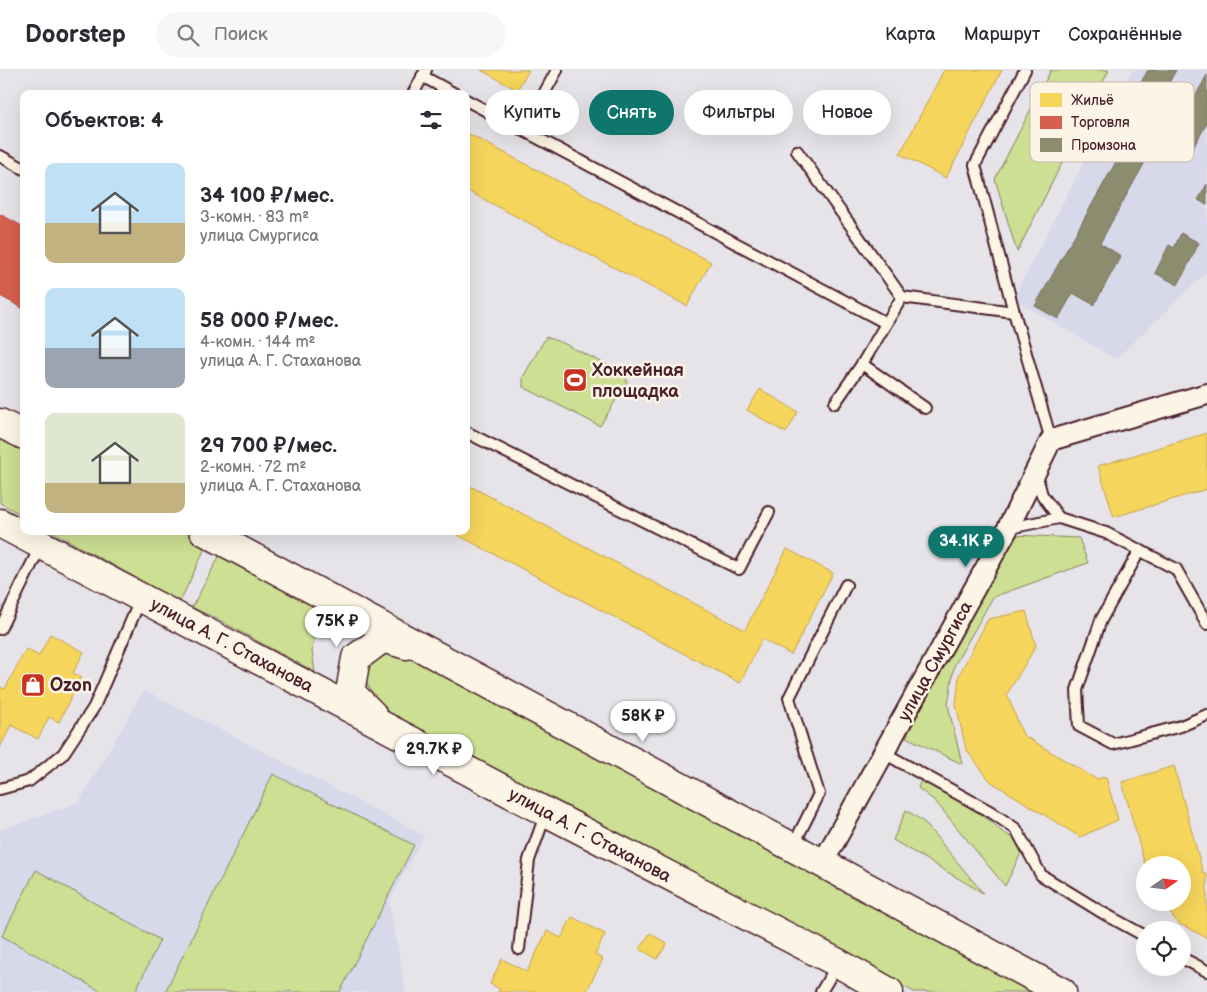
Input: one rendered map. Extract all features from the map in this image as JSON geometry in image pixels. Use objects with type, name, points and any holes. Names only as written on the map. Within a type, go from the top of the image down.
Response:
[{"type":"main road","points":[[0,423],[20,433]]},
{"type":"main road","name":"улица А. Г. Стаханова","points":[[0,523],[20,533]]},
{"type":"main road","name":"улица А. Г. Стаханова","points":[[23,535],[546,812],[838,963],[889,992]]},
{"type":"main road","points":[[211,535],[1062,992]]},
{"type":"main road","points":[[383,724],[350,692],[356,658],[382,638],[425,651]]},
{"type":"street","points":[[1051,440],[1207,394]]},
{"type":"street","name":"улица Смургиса","points":[[822,864],[1008,528],[1051,440]]},
{"type":"lane","points":[[546,90],[557,70]]},
{"type":"lane","points":[[1025,70],[975,166],[1051,440]]},
{"type":"lane","points":[[415,90],[424,73],[449,90]]},
{"type":"lane","points":[[470,102],[485,110]]},
{"type":"lane","points":[[533,135],[886,323]]},
{"type":"lane","points":[[797,151],[902,297],[1014,312]]},
{"type":"lane","points":[[0,156],[20,167]]},
{"type":"lane","points":[[835,403],[862,364],[902,297]]},
{"type":"lane","points":[[862,364],[925,408]]},
{"type":"lane","points":[[470,434],[739,569],[768,512]]},
{"type":"lane","points":[[1036,472],[1042,495],[1059,518]]},
{"type":"lane","points":[[1008,528],[1059,518],[1106,533],[1176,570],[1207,624]]},
{"type":"lane","points":[[0,629],[41,544]]},
{"type":"lane","points":[[1140,550],[1101,620],[1077,690],[1079,726],[1113,744],[1181,726],[1207,716]]},
{"type":"lane","points":[[793,847],[819,794],[789,698],[846,585]]},
{"type":"lane","points":[[0,789],[29,782],[63,754],[94,706],[142,597]]},
{"type":"lane","points":[[884,753],[991,812],[1016,829],[1041,874],[1103,913],[1136,931]]},
{"type":"lane","points":[[519,949],[530,860],[546,812]]},
{"type":"lane","points":[[821,992],[838,963]]},
{"type":"lane","points":[[1191,963],[1207,971]]},
{"type":"shaded area","points":[[1132,70],[1207,70],[1207,272],[1116,359],[1013,299],[1084,162],[1194,162],[1194,82],[1126,82]]},
{"type":"shaded area","points":[[144,690],[424,835],[389,902],[406,992],[0,992],[0,830],[79,802]]},
{"type":"green space","points":[[1051,70],[1109,70],[1103,82],[1045,82]]},
{"type":"green space","points":[[1030,111],[1030,162],[1062,162],[1017,252],[995,179]]},
{"type":"green space","name":"Хоккейная площадка","points":[[546,337],[563,343],[625,374],[627,382],[600,426],[523,387],[523,377]]},
{"type":"green space","points":[[0,433],[20,444],[20,514],[0,503]]},
{"type":"green space","points":[[58,535],[190,535],[207,544],[180,602]]},
{"type":"green space","points":[[1014,535],[1079,538],[1088,563],[993,597],[954,666],[948,705],[962,764],[906,737]]},
{"type":"green space","points":[[221,553],[327,610],[316,628],[312,651],[315,672],[192,607]]},
{"type":"green space","points":[[383,649],[402,652],[1039,992],[914,992],[381,708],[365,680],[369,662]]},
{"type":"green space","points":[[273,774],[414,845],[340,992],[165,992]]},
{"type":"green space","points":[[923,775],[993,823],[1001,831],[1025,845],[1005,886],[935,801],[918,788]]},
{"type":"green space","points":[[906,810],[924,822],[983,893],[893,840]]},
{"type":"green space","points":[[36,870],[160,940],[135,992],[102,992],[2,936]]},
{"type":"building: Жильё","points":[[481,70],[529,70],[517,90]]},
{"type":"building: Жильё","points":[[944,70],[1002,70],[946,178],[900,154]]},
{"type":"building: Жильё","points":[[470,135],[711,262],[687,306],[470,192]]},
{"type":"building: Жильё","points":[[760,389],[798,412],[786,433],[747,410]]},
{"type":"building: Жильё","points":[[1207,433],[1207,489],[1114,517],[1098,466]]},
{"type":"building: Жильё","points":[[470,486],[745,630],[787,549],[833,573],[791,655],[762,639],[740,683],[458,535],[470,535]]},
{"type":"building: Жильё","points":[[1026,611],[1036,646],[1007,694],[1023,735],[1096,779],[1106,777],[1118,820],[1080,837],[990,781],[966,749],[956,705],[959,675],[988,619]]},
{"type":"building: Жильё","points":[[50,634],[84,652],[73,673],[81,677],[59,722],[49,717],[38,739],[11,725],[0,748],[0,687],[5,689],[26,649],[39,656]]},
{"type":"building: Жильё","points":[[1174,766],[1203,873],[1207,875],[1207,938],[1191,930],[1191,921],[1176,921],[1168,911],[1191,911],[1191,856],[1143,856],[1122,782]]},
{"type":"building: Жильё","points":[[572,917],[605,934],[595,955],[603,959],[586,992],[498,992],[500,989],[490,984],[502,959],[527,972],[547,931],[561,938]]},
{"type":"building: Жильё","points":[[650,933],[667,944],[657,959],[640,949]]},
{"type":"building: Торговля","points":[[0,214],[20,225],[20,307],[0,296]]},
{"type":"building: Промзона","points":[[1148,70],[1176,70],[1169,82],[1141,82]]},
{"type":"building: Промзона","points":[[1207,75],[1207,123],[1194,146],[1194,99]]},
{"type":"building: Промзона","points":[[1116,162],[1145,162],[1100,243],[1121,256],[1094,305],[1073,293],[1058,319],[1035,306]]},
{"type":"building: Промзона","points":[[1207,184],[1207,205],[1198,200]]},
{"type":"building: Промзона","points":[[1181,233],[1199,243],[1178,285],[1155,273],[1169,245],[1174,248]]},
{"type":"place","name":"Хоккейная площадка","points":[[575,380]]},
{"type":"place","name":"Ozon","points":[[33,685]]}]
